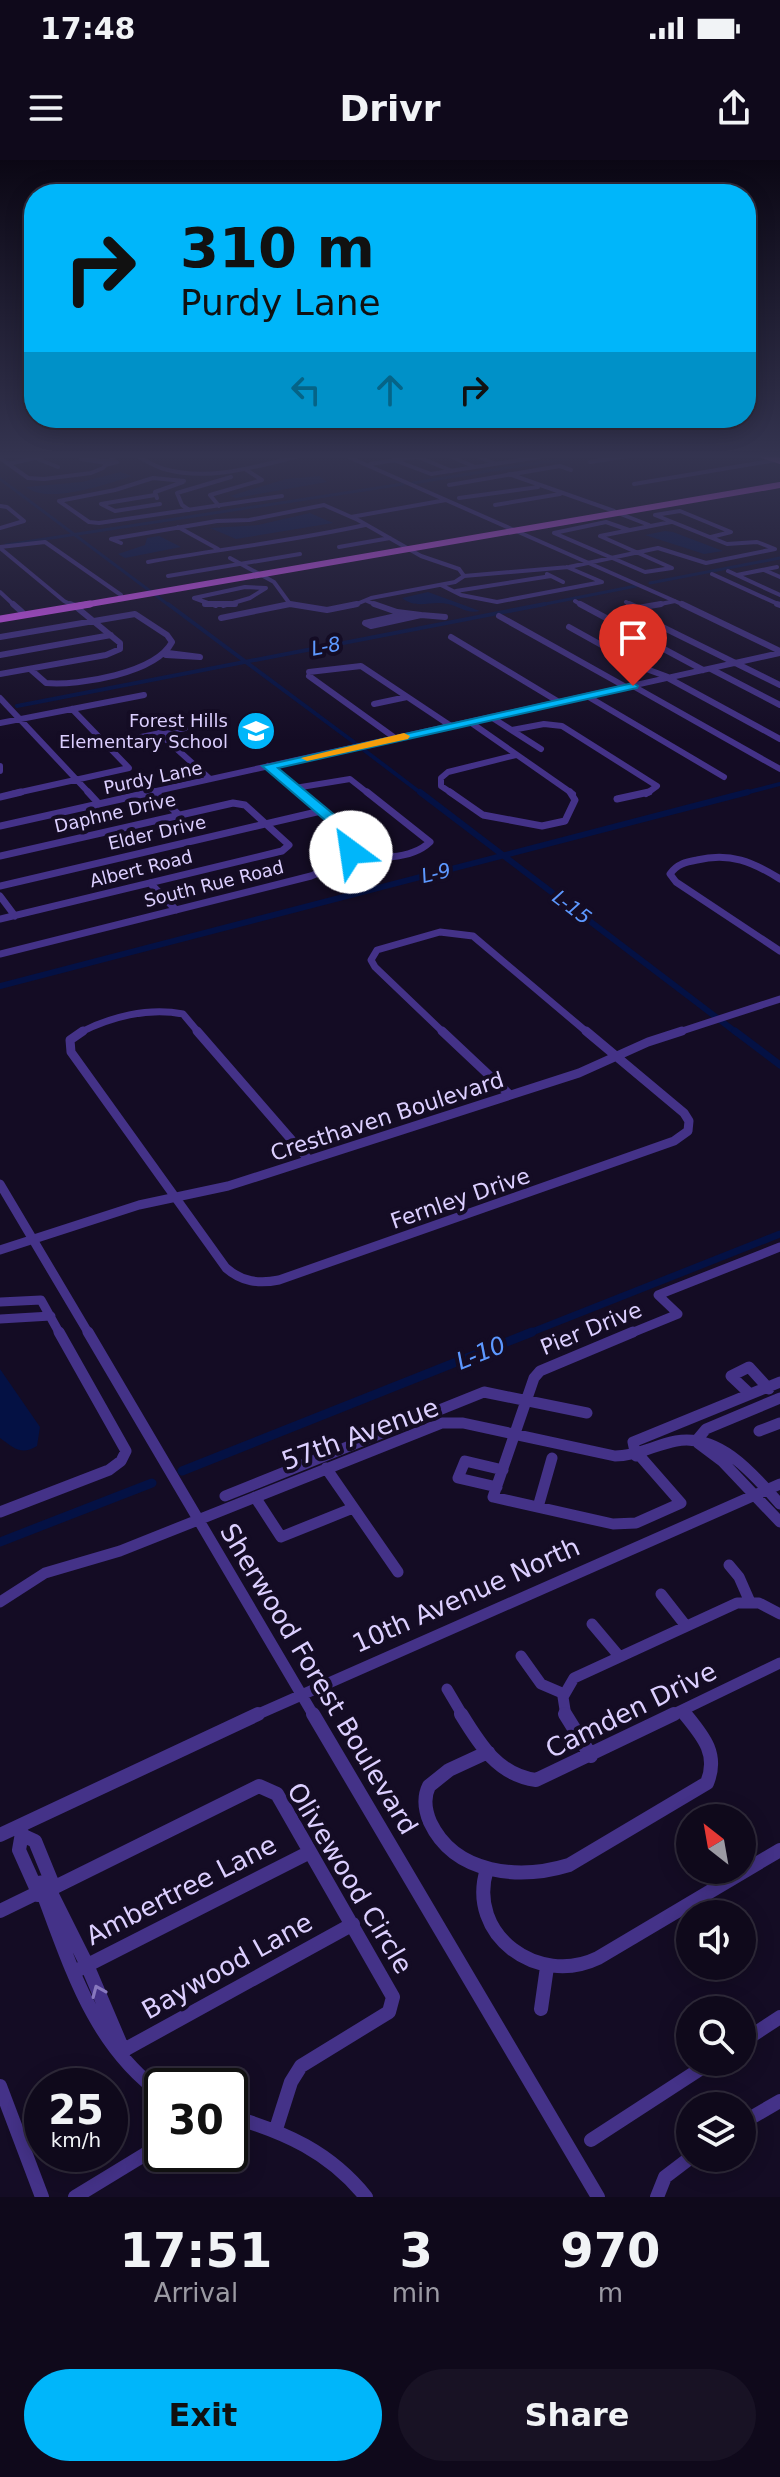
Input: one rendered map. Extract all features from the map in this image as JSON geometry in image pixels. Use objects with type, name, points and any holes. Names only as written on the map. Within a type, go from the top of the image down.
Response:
[{"type":"main road","points":[[0,618],[391,550]]},
{"type":"main road","points":[[0,618],[146,592]]},
{"type":"street","points":[[0,674],[114,653],[122,646],[3,550]]},
{"type":"street","points":[[56,550],[121,595]]},
{"type":"street","points":[[148,562],[212,550]]},
{"type":"street","points":[[219,550],[257,573],[290,604]]},
{"type":"street","points":[[415,550],[459,569],[464,576]]},
{"type":"street","points":[[564,550],[780,652]]},
{"type":"street","points":[[594,550],[647,573],[672,568],[632,550]]},
{"type":"street","points":[[221,618],[290,604],[340,609],[455,582],[464,576],[567,567],[650,550]]},
{"type":"street","points":[[669,550],[706,563],[770,550]]},
{"type":"street","points":[[168,576],[300,554]]},
{"type":"street","points":[[441,585],[497,602],[602,582],[567,567]]},
{"type":"street","points":[[736,575],[777,567]]},
{"type":"street","points":[[540,570],[563,582]]},
{"type":"street","points":[[764,570],[780,577]]},
{"type":"street","points":[[728,571],[780,595]]},
{"type":"street","points":[[712,574],[780,605]]},
{"type":"street","points":[[454,591],[551,576]]},
{"type":"street","points":[[245,587],[266,588],[255,598],[209,606],[194,598],[245,587]]},
{"type":"street","points":[[0,592],[22,612]]},
{"type":"street","points":[[364,601],[405,614],[437,614]]},
{"type":"street","points":[[575,601],[780,705]]},
{"type":"street","points":[[626,602],[638,608],[675,601]]},
{"type":"street","points":[[430,609],[445,617]]},
{"type":"street","points":[[0,637],[129,614],[141,615],[169,637],[172,646],[167,654]]},
{"type":"street","points":[[378,631],[365,623],[405,614]]},
{"type":"street","points":[[647,614],[638,615],[780,685]]},
{"type":"street","points":[[371,626],[421,615]]},
{"type":"street","points":[[499,616],[780,769]]},
{"type":"street","points":[[569,627],[780,739]]},
{"type":"street","points":[[0,655],[111,635]]},
{"type":"street","points":[[451,637],[559,702]]},
{"type":"street","name":"Purdy Lane","points":[[0,826],[780,652]]},
{"type":"street","points":[[30,669],[44,682],[55,684],[131,670],[167,654],[200,657],[192,659],[167,654]]},
{"type":"street","points":[[395,738],[309,674],[357,665],[451,726]]},
{"type":"street","points":[[0,723],[144,695]]},
{"type":"street","points":[[587,696],[724,777]]},
{"type":"street","points":[[374,704],[407,697]]},
{"type":"street","points":[[1,702],[99,804]]},
{"type":"street","points":[[0,797],[129,768],[72,709]]},
{"type":"street","points":[[491,717],[541,749]]},
{"type":"street","points":[[470,722],[574,795],[575,800],[565,821],[542,826],[483,815],[441,786],[441,778],[448,772],[516,755]]},
{"type":"street","points":[[512,730],[544,724],[562,726],[657,786],[645,795],[617,799]]},
{"type":"street","points":[[107,744],[185,728]]},
{"type":"street","points":[[159,733],[210,779]]},
{"type":"street","points":[[268,766],[348,835],[352,844],[349,855],[385,857],[430,844],[352,780],[343,778],[295,788]]},
{"type":"street","points":[[155,792],[179,815]]},
{"type":"street","name":"Daphne Drive","points":[[0,856],[237,803],[245,805],[267,824]]},
{"type":"street","name":"Elder Drive","points":[[0,886],[321,811]]},
{"type":"street","name":"Albert Road","points":[[0,919],[289,847],[267,824]]},
{"type":"street","name":"South Rue Road","points":[[0,954],[318,875],[336,867],[349,855]]},
{"type":"street","points":[[780,879],[741,857],[719,855],[673,868],[670,874],[780,951]]},
{"type":"street","points":[[150,883],[176,910]]},
{"type":"street","points":[[0,896],[15,916]]},
{"type":"street","points":[[510,1095],[372,964],[371,958],[377,950],[444,931],[473,936],[616,1056]]},
{"type":"street","name":"Cresthaven Boulevard","points":[[0,1250],[130,1208],[228,1186],[309,1160],[579,1073],[616,1056],[780,999]]},
{"type":"street","points":[[176,1197],[69,1050],[70,1040],[80,1031],[155,1010],[185,1016],[309,1160]]},
{"type":"street","name":"Fernley Drive","points":[[176,1197],[235,1276],[253,1282],[279,1280],[684,1136],[690,1127],[684,1113],[616,1056]]},
{"type":"street","name":"Sherwood Forest Boulevard","points":[[0,1184],[598,2197]]},
{"type":"street","name":"Pier Drive","points":[[497,1487],[534,1378],[544,1368],[678,1314],[658,1295],[780,1247]]},
{"type":"street","points":[[0,1302],[41,1300],[126,1451],[121,1461],[109,1470],[0,1512]]},
{"type":"street","points":[[0,1319],[51,1316]]},
{"type":"street","points":[[750,1394],[731,1376],[749,1367],[780,1399],[706,1429],[696,1441],[726,1458],[761,1492],[780,1504]]},
{"type":"street","points":[[503,1470],[465,1461],[458,1478],[497,1487],[493,1497],[625,1525],[681,1503],[638,1456],[633,1442],[780,1382]]},
{"type":"street","points":[[225,1496],[484,1392],[587,1413]]},
{"type":"street","name":"57th Avenue","points":[[0,1602],[45,1573],[120,1551],[442,1423],[458,1422],[615,1456],[638,1456],[676,1441],[696,1441]]},
{"type":"street","points":[[759,1431],[780,1423]]},
{"type":"street","points":[[538,1507],[552,1458]]},
{"type":"street","points":[[326,1468],[398,1572]]},
{"type":"street","name":"10th Avenue North","points":[[0,1835],[22,1831],[300,1694],[780,1484]]},
{"type":"street","points":[[761,1492],[780,1522]]},
{"type":"street","points":[[255,1497],[281,1537],[353,1508]]},
{"type":"street","points":[[729,1565],[739,1577],[750,1602]]},
{"type":"street","points":[[661,1594],[686,1626]]},
{"type":"street","points":[[591,1756],[563,1711],[562,1693],[574,1678],[731,1605],[750,1602],[765,1605],[780,1614]]},
{"type":"street","points":[[592,1624],[619,1656]]},
{"type":"street","points":[[521,1656],[541,1684],[562,1693]]},
{"type":"street","name":"Camden Drive","points":[[447,1689],[502,1771],[529,1781],[543,1779],[780,1663]]},
{"type":"street","points":[[488,1752],[444,1772],[428,1787],[425,1797],[429,1821],[441,1839],[459,1854],[487,1869],[531,1875],[561,1868],[702,1788],[712,1771],[713,1757],[705,1738],[683,1711]]},
{"type":"street","name":"Olivewood Circle","points":[[0,1911],[259,1786],[277,1794],[391,1990],[393,2005],[389,2012],[301,2066],[291,2082],[276,2129]]},
{"type":"street","points":[[22,1831],[19,1850],[45,1890],[114,2051],[125,2057],[144,2080]]},
{"type":"street","points":[[487,1869],[481,1894],[491,1922],[509,1946],[528,1960],[547,1967],[569,1968],[598,1958],[780,1850]]},
{"type":"street","name":"Ambertree Lane","points":[[80,1968],[310,1852]]},
{"type":"street","name":"Baywood Lane","points":[[125,2057],[353,1924]]},
{"type":"street","points":[[541,2009],[547,1967]]},
{"type":"street","points":[[756,2033],[780,2017]]},
{"type":"street","points":[[591,2140],[689,2076]]},
{"type":"street","points":[[0,2086],[42,2197]]},
{"type":"street","points":[[756,2115],[780,2101]]},
{"type":"street","points":[[248,2121],[276,2129],[320,2149],[339,2165],[366,2197]]},
{"type":"street","points":[[75,2197],[144,2155]]},
{"type":"street","points":[[657,2197],[665,2177],[676,2169]]},
{"type":"shaded area","points":[[130,550],[165,550],[125,558],[118,554]]},
{"type":"shaded area","points":[[692,550],[723,551],[704,554]]},
{"type":"shaded area","points":[[428,592],[480,611],[467,611],[442,603],[413,603],[402,598]]},
{"type":"shaded area","points":[[0,1369],[40,1427],[37,1446],[31,1449],[18,1450],[0,1438]]},
{"type":"waterway","name":"L-15","points":[[95,550],[170,606]]},
{"type":"waterway","name":"L-8","points":[[650,583],[780,558]]},
{"type":"waterway","name":"L-8","points":[[535,606],[636,586]]},
{"type":"waterway","name":"L-15","points":[[168,604],[246,662]]},
{"type":"waterway","name":"L-8","points":[[246,662],[545,604]]},
{"type":"waterway","name":"L-8","points":[[17,706],[246,662]]},
{"type":"waterway","name":"L-15","points":[[246,662],[355,743]]},
{"type":"waterway","name":"L-15","points":[[364,750],[422,794]]},
{"type":"waterway","name":"L-9","points":[[741,794],[780,784]]},
{"type":"waterway","name":"L-15","points":[[420,792],[503,855]]},
{"type":"waterway","name":"L-9","points":[[503,855],[748,792]]},
{"type":"waterway","name":"L-9","points":[[0,986],[503,855]]},
{"type":"waterway","name":"L-15","points":[[503,855],[737,1033]]},
{"type":"waterway","name":"L-15","points":[[735,1031],[780,1065]]},
{"type":"waterway","name":"L-10","points":[[527,1334],[780,1234]]},
{"type":"waterway","name":"L-10","points":[[182,1471],[532,1332]]},
{"type":"waterway","name":"L-10","points":[[0,1542],[152,1483]]},
{"type":"slow traffic","points":[[307,758],[404,736]]},
{"type":"place","name":"Forest Hills Elementary School","points":[[256,731]]},
{"type":"route","points":[[351,852],[351,839],[344,830],[268,766],[633,686]]}]
